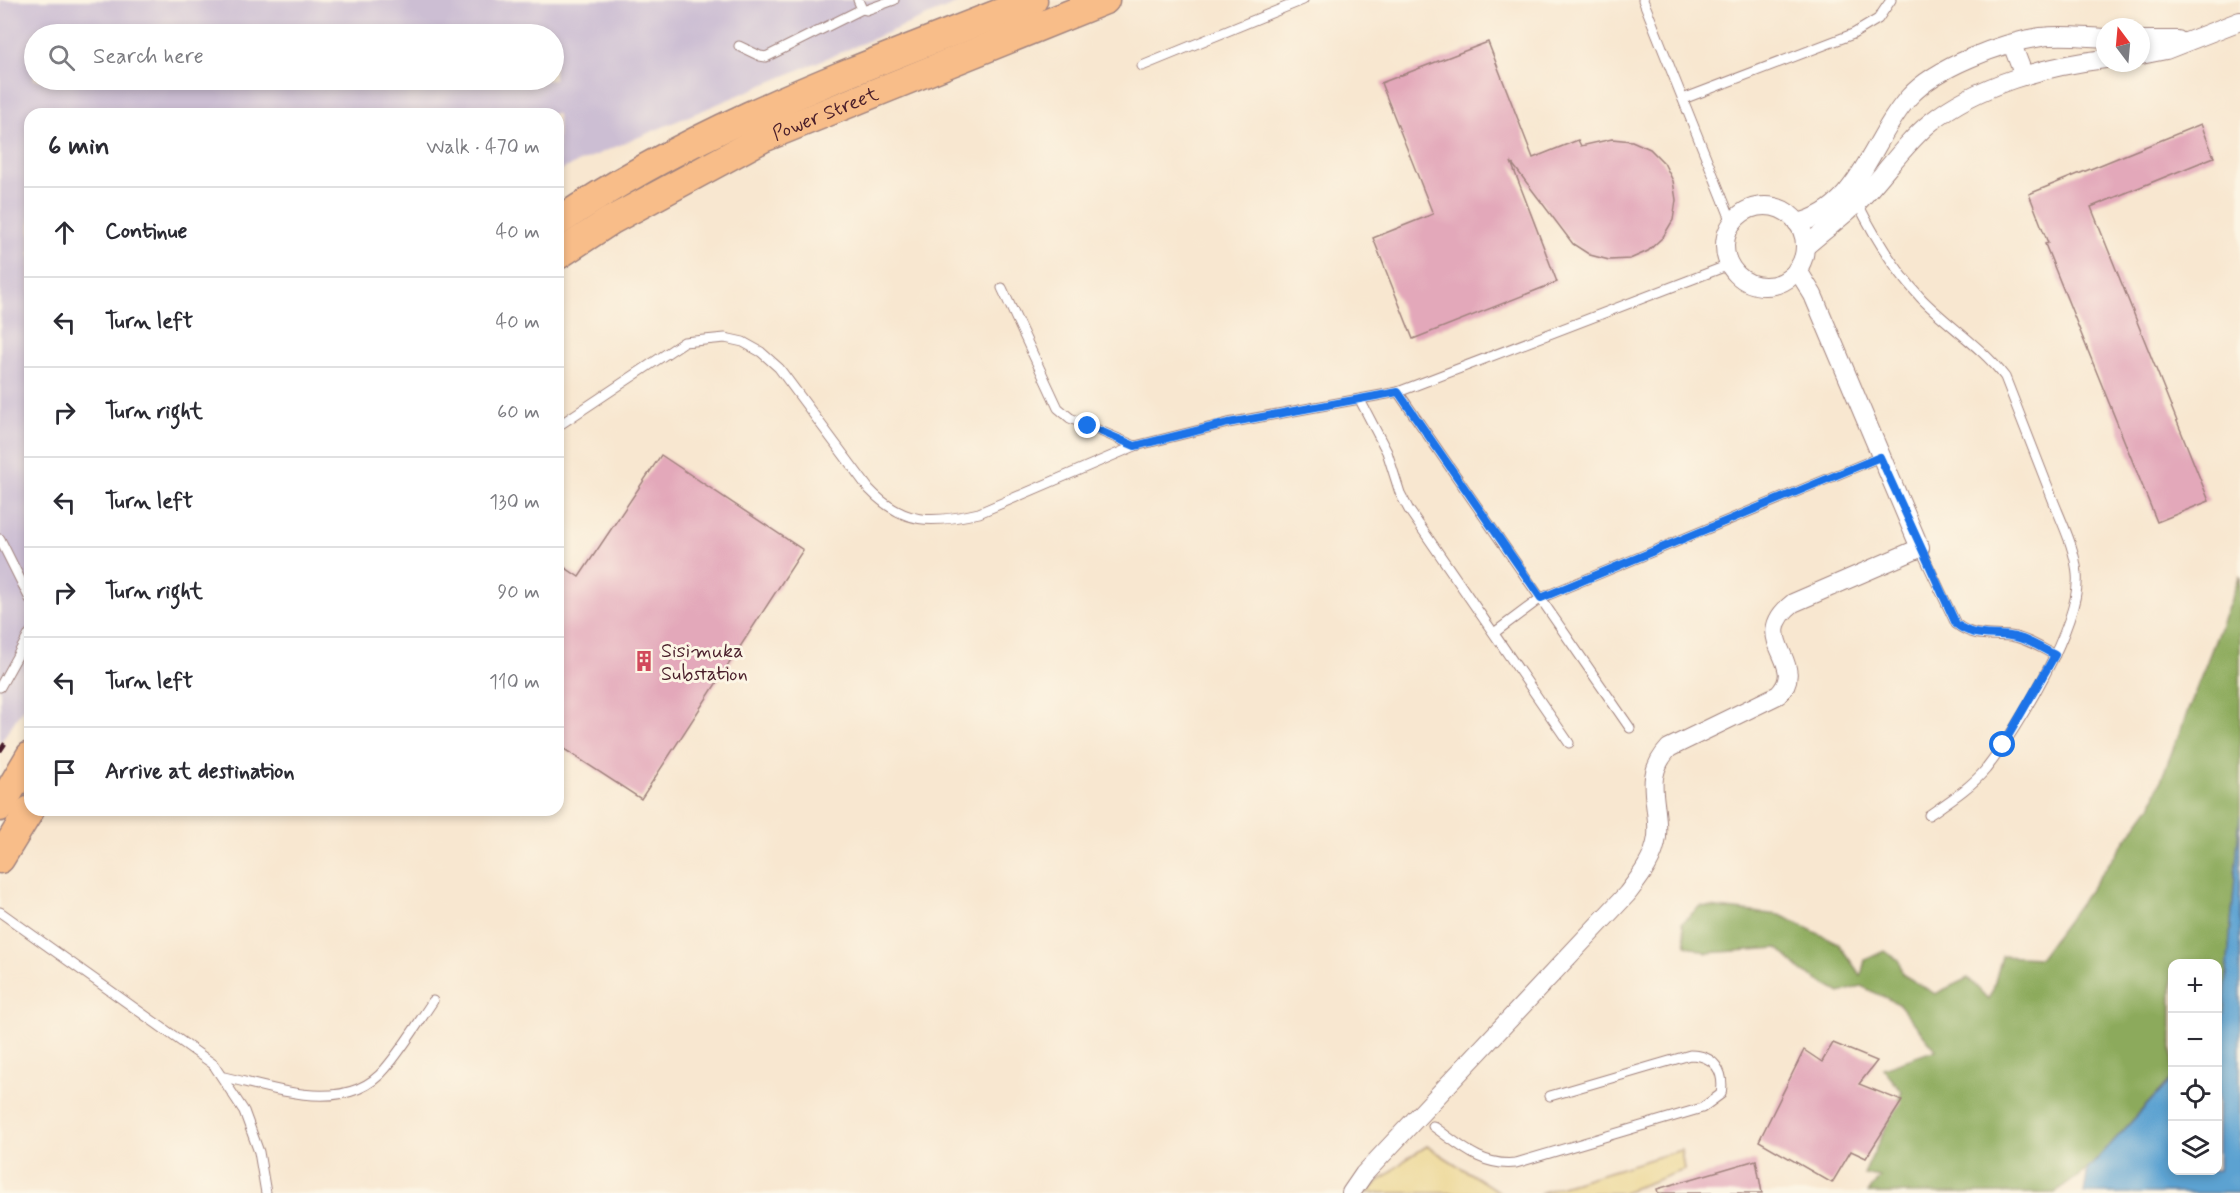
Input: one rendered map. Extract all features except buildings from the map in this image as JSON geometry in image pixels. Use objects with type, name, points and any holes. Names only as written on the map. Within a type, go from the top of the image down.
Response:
[{"type":"main road","name":"Power Street","points":[[564,218],[593,198],[751,113],[1034,0]]},
{"type":"main road","name":"Power Street","points":[[564,251],[610,221],[763,138],[1068,7],[1105,0]]},
{"type":"main road","points":[[593,198],[610,221]]},
{"type":"main road","points":[[0,807],[24,766]]},
{"type":"main road","points":[[0,860],[26,816]]},
{"type":"street","points":[[2150,53],[2166,50],[2240,21]]},
{"type":"street","points":[[1797,223],[1824,215],[1854,196],[1880,139],[1909,97],[1929,79],[1966,60],[2012,44],[2041,37],[2096,38]]},
{"type":"street","points":[[2150,40],[2192,40]]},
{"type":"street","points":[[2012,44],[2024,76]]},
{"type":"street","points":[[1805,247],[1797,223],[1777,208],[1765,206],[1752,208],[1732,222],[1725,243],[1729,265],[1743,279],[1762,286],[1787,279],[1797,269],[1805,247],[1930,123],[1982,93],[2024,76],[2054,66],[2096,60]]},
{"type":"street","points":[[1351,1193],[1364,1174],[1627,894],[1645,871],[1657,838],[1653,789],[1654,772],[1659,759],[1669,748],[1778,695],[1785,687],[1789,678],[1774,630],[1776,620],[1783,611],[1793,603],[1920,548],[1813,295],[1797,269]]},
{"type":"lane","points":[[739,46],[760,57],[766,57],[860,5],[866,10],[894,0]]},
{"type":"lane","points":[[1142,66],[1303,0]]},
{"type":"lane","points":[[1644,0],[1732,222]]},
{"type":"lane","points":[[1683,99],[1853,34],[1878,19],[1891,0]]},
{"type":"lane","points":[[1854,196],[1892,261],[1922,298],[1990,358],[2005,377],[2068,538],[2078,572],[2078,590],[2055,655],[1985,770],[1962,792],[1929,815]]},
{"type":"lane","points":[[564,422],[684,342],[725,338],[743,342],[761,352],[779,368],[869,489],[885,506],[902,516],[918,520],[939,519],[979,513],[1135,446],[1228,423],[1398,392],[1729,265]]},
{"type":"lane","points":[[1002,288],[1058,408],[1070,418],[1135,446]]},
{"type":"lane","points":[[1398,392],[1630,728]]},
{"type":"lane","points":[[1360,400],[1387,452],[1400,493],[1569,743]]},
{"type":"lane","points":[[1494,633],[1541,598],[1880,457]]},
{"type":"lane","points":[[0,539],[24,587]]},
{"type":"lane","points":[[1920,548],[1956,624],[1980,636],[2012,636],[2055,655]]},
{"type":"lane","points":[[0,687],[24,648]]},
{"type":"lane","points":[[0,912],[189,1044],[213,1064],[224,1077],[244,1111],[253,1133],[266,1193]]},
{"type":"lane","points":[[224,1077],[307,1095],[334,1095],[362,1089],[384,1070],[433,1001]]},
{"type":"lane","points":[[1433,1126],[1476,1156],[1500,1165],[1516,1163],[1702,1108],[1721,1094],[1723,1082],[1721,1071],[1713,1062],[1702,1055],[1690,1055],[1550,1096]]},
{"type":"shaded area","points":[[0,0],[965,0],[564,168],[564,108],[24,108],[24,707],[0,743]]},
{"type":"green space","points":[[2240,576],[2240,816],[2223,1023],[2222,959],[2168,959],[2168,1081],[2088,1169],[2055,1193],[1868,1193],[1880,1177],[1864,1174],[1902,1092],[1883,1068],[1936,1050],[1899,1004],[1861,986],[1840,993],[1803,972],[1778,948],[1707,953],[1686,945],[1682,923],[1700,906],[1780,915],[1838,943],[1861,976],[1865,960],[1884,951],[1899,960],[1902,974],[1935,994],[1968,978],[1988,999],[2002,956],[2040,958],[2151,806]]},
{"type":"sand","points":[[1427,1146],[1501,1193],[1366,1193],[1405,1160]]},
{"type":"sand","points":[[1681,1150],[1684,1170],[1621,1193],[1539,1193]]},
{"type":"water","points":[[2240,816],[2240,1193],[2084,1193],[2088,1169],[2168,1082],[2168,1175],[2222,1175],[2223,1022]]},
{"type":"railway","points":[[0,751],[6,742]]},
{"type":"place","name":"Sisimuka Substation","points":[[644,661]]},
{"type":"route","points":[[1088,426],[1135,446],[1228,423],[1398,392],[1541,598],[1725,524],[1880,457],[1956,624],[1980,636],[2012,636],[2055,655],[2003,745]]}]
